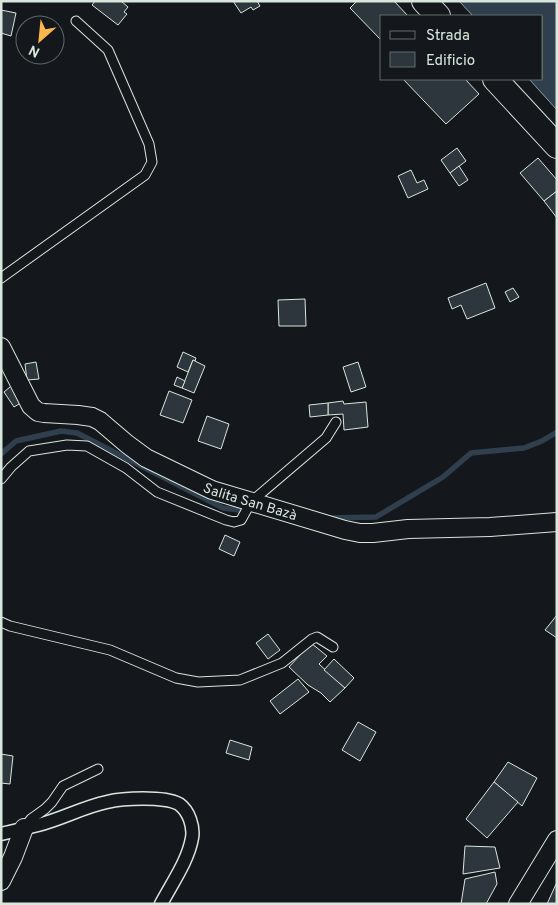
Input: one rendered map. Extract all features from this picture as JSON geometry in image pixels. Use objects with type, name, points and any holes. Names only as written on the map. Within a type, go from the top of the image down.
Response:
[{"type":"main road","points":[[424,1],[437,15]]},
{"type":"main road","points":[[496,80],[557,146]]},
{"type":"street","name":"Salita San Bazà","points":[[1,347],[31,406],[38,412],[78,414],[100,421],[146,458],[212,490],[360,533],[557,522]]},
{"type":"street","points":[[1,834],[39,825],[93,805],[110,801],[151,799],[178,804],[187,812],[192,838],[188,852],[161,904]]},
{"type":"street","points":[[1,881],[14,856],[24,828]]},
{"type":"street","points":[[518,904],[557,840]]},
{"type":"lane","points":[[1,278],[145,175],[152,162],[149,144],[108,50],[76,21]]},
{"type":"lane","points":[[1,479],[29,451],[67,445],[87,446],[126,468],[157,492],[234,522],[241,520],[251,502],[326,438],[336,422]]},
{"type":"lane","points":[[1,622],[10,626],[110,650],[176,678],[198,682],[240,680],[282,663],[317,637],[333,647]]},
{"type":"lane","points":[[24,828],[31,819],[52,802],[63,786],[98,769]]},
{"type":"water","points":[[459,1],[557,1],[557,110],[530,80],[543,80],[543,15],[472,15]]},
{"type":"building","points":[[95,1],[121,1],[128,7],[124,12],[127,14],[118,25],[92,5]]},
{"type":"building","points":[[233,1],[257,1],[260,6],[253,10],[251,7],[241,13]]},
{"type":"building","points":[[357,1],[394,1],[407,15],[380,15],[380,39],[350,8]]},
{"type":"building","points":[[1,10],[16,13],[11,36],[1,33]]},
{"type":"building","points":[[404,80],[466,80],[479,94],[446,124]]},
{"type":"building","points":[[457,148],[466,161],[450,173],[441,160]]},
{"type":"building","points":[[538,158],[557,180],[557,191],[544,201],[520,173]]},
{"type":"building","points":[[459,166],[468,180],[459,186],[450,173]]},
{"type":"building","points":[[411,170],[417,183],[424,180],[428,189],[408,198],[398,176]]},
{"type":"building","points":[[557,191],[557,218],[544,201]]},
{"type":"building","points":[[486,283],[495,308],[467,319],[461,305],[452,309],[448,298]]},
{"type":"building","points":[[513,288],[519,297],[510,302],[505,292]]},
{"type":"building","points":[[305,299],[306,326],[279,326],[278,300]]},
{"type":"building","points":[[183,352],[196,358],[195,361],[193,360],[188,372],[177,367]]},
{"type":"building","points":[[193,360],[205,366],[194,393],[182,388]]},
{"type":"building","points":[[36,362],[39,379],[27,380],[25,364]]},
{"type":"building","points":[[358,362],[366,387],[351,392],[343,367]]},
{"type":"building","points":[[177,377],[185,381],[182,388],[174,385]]},
{"type":"building","points":[[16,382],[24,401],[14,407],[4,392]]},
{"type":"building","points":[[169,391],[192,400],[183,423],[160,415]]},
{"type":"building","points":[[343,401],[344,404],[366,402],[368,427],[344,430],[343,414],[328,415],[328,403]]},
{"type":"building","points":[[328,403],[328,415],[310,417],[309,405]]},
{"type":"building","points":[[207,416],[229,424],[221,449],[198,441]]},
{"type":"building","points":[[225,535],[240,542],[234,556],[219,549]]},
{"type":"building","points":[[557,615],[557,638],[545,630]]},
{"type":"building","points":[[268,634],[280,650],[268,659],[256,643]]},
{"type":"building","points":[[311,643],[327,656],[319,664],[345,688],[330,702],[289,667]]},
{"type":"building","points":[[334,659],[354,678],[345,688],[324,670]]},
{"type":"building","points":[[298,679],[309,692],[280,714],[270,701]]},
{"type":"building","points":[[358,722],[376,732],[360,761],[342,750]]},
{"type":"building","points":[[230,740],[252,747],[249,760],[226,753]]},
{"type":"building","points":[[1,754],[13,756],[10,784],[1,783]]},
{"type":"building","points":[[508,762],[537,778],[522,806],[494,782]]},
{"type":"building","points":[[494,782],[518,802],[487,838],[466,819]]},
{"type":"building","points":[[465,846],[495,847],[500,868],[463,874]]},
{"type":"building","points":[[495,872],[497,884],[486,904],[461,904],[465,879]]},
{"type":"building","points":[[557,882],[557,904],[547,904]]},
{"type":"waterway","points":[[1,454],[16,441],[61,431],[77,433],[223,508],[247,511]]},
{"type":"waterway","points":[[331,518],[376,517],[443,477],[471,453],[524,448],[542,441],[557,432]]}]
